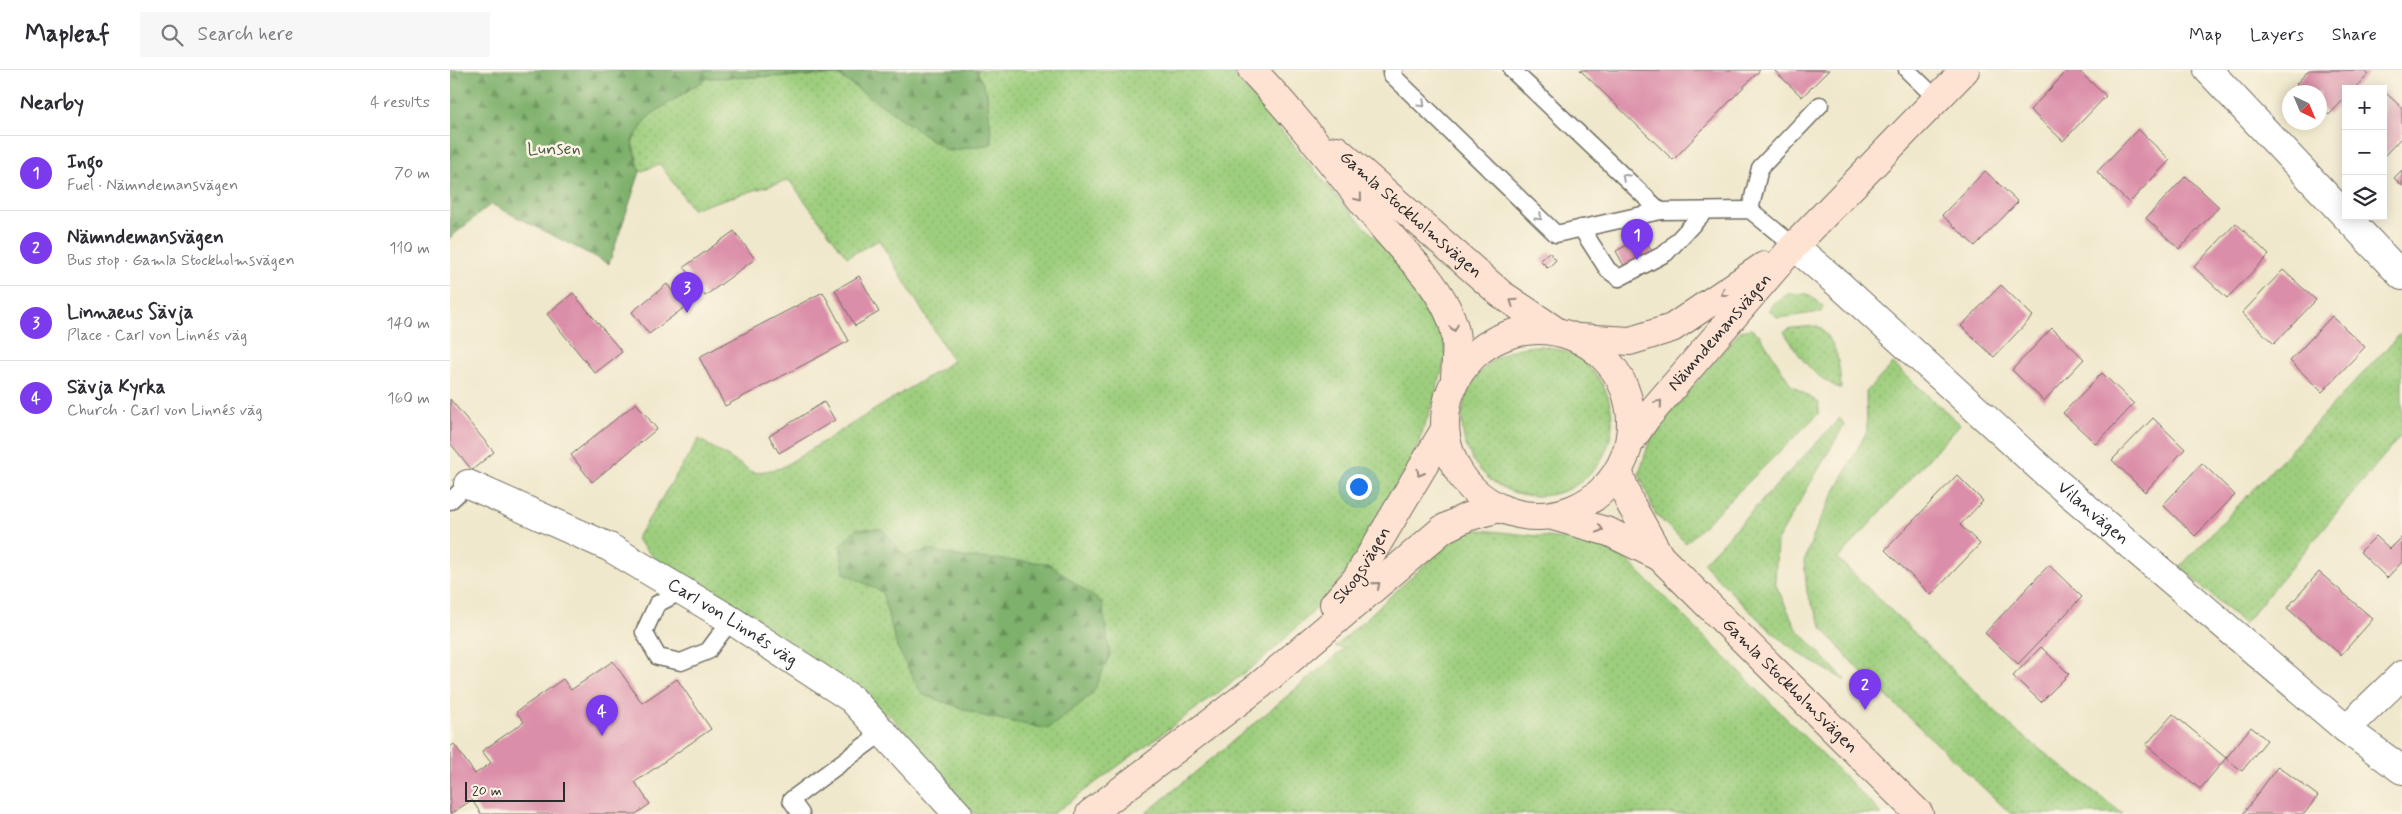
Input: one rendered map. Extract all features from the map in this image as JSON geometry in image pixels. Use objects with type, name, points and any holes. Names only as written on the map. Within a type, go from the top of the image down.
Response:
[{"type":"main road","name":"Gamla Stockholmsvägen","points":[[1252,70],[1273,92],[1428,278],[1443,300],[1452,319],[1457,340],[1455,378]]},
{"type":"main road","name":"Nämndemansvägen","points":[[1630,442],[1647,417],[1794,246],[1965,70]]},
{"type":"main road","name":"Gamla Stockholmsvägen","points":[[1273,92],[1501,294],[1553,329]]},
{"type":"main road","name":"Nämndemansvägen","points":[[1579,338],[1630,341],[1672,328],[1794,246]]},
{"type":"main road","points":[[1553,329],[1579,338],[1608,360],[1624,386],[1632,416],[1630,442],[1618,472],[1599,494],[1553,516],[1534,517],[1499,508],[1476,494],[1458,473],[1444,431],[1444,408],[1455,378],[1485,344],[1517,330],[1553,329]]},
{"type":"main road","name":"Skogsvägen","points":[[1260,685],[1357,578],[1444,431]]},
{"type":"main road","name":"Gamla Stockholmsvägen","points":[[1618,472],[1630,503],[1660,557],[1919,814]]},
{"type":"main road","name":"Skogsvägen","points":[[1090,814],[1260,685],[1443,529],[1466,517],[1499,508]]},
{"type":"main road","name":"Gamla Stockholmsvägen","points":[[1553,516],[1609,532],[1660,557]]},
{"type":"street","points":[[2208,70],[2402,276]]},
{"type":"street","name":"Vilanvägen","points":[[1794,246],[1841,286],[2048,476],[2346,729],[2402,770]]},
{"type":"street","name":"Carl von Linnés väg","points":[[459,493],[608,547],[684,590],[731,620],[852,699],[958,814]]},
{"type":"street","points":[[2346,729],[2402,675]]},
{"type":"lane","points":[[1394,70],[1391,74],[1556,234],[1660,211],[1750,210],[1794,246]]},
{"type":"lane","points":[[1512,70],[1660,211]]},
{"type":"lane","points":[[1907,70],[1937,99]]},
{"type":"lane","points":[[1750,210],[1760,168],[1820,105]]},
{"type":"lane","points":[[1581,228],[1608,270],[1619,278],[1666,253],[1705,211]]},
{"type":"lane","points":[[684,590],[657,604],[644,632],[658,658],[681,662],[708,651],[731,620]]},
{"type":"lane","points":[[801,814],[790,800],[883,732]]},
{"type":"green space","name":"Lunsen","points":[[450,70],[976,70],[987,93],[992,144],[948,151],[838,75],[707,78],[649,116],[632,142],[640,172],[609,264],[491,204],[450,238]]},
{"type":"green space","points":[[976,70],[1230,70],[1345,206],[1416,280],[1443,327],[1446,356],[1433,402],[1404,483],[1360,556],[1317,608],[1262,660],[1053,814],[974,814],[890,715],[852,699],[684,590],[636,539],[699,439],[754,473],[781,468],[953,361],[879,240],[847,257],[789,180],[692,209],[660,164],[640,172],[632,142],[648,116],[707,78],[838,75],[948,151],[987,93]]},
{"type":"green space","points":[[1788,294],[1807,294],[1823,306],[1821,312],[1778,318],[1769,310],[1774,303]]},
{"type":"green space","points":[[1818,326],[1830,340],[1837,355],[1841,389],[1822,378],[1808,366],[1784,332],[1791,328]]},
{"type":"green space","points":[[1751,329],[1760,335],[1791,385],[1819,403],[1818,414],[1686,543],[1656,515],[1639,474],[1651,436],[1740,331]]},
{"type":"green space","points":[[2402,332],[2402,434],[2244,624],[2180,567]]},
{"type":"green space","points":[[1537,346],[1566,352],[1590,368],[1606,392],[1612,421],[1606,450],[1590,474],[1566,490],[1537,496],[1508,490],[1484,474],[1468,450],[1462,421],[1468,392],[1484,368],[1508,352]]},
{"type":"green space","points":[[1893,364],[1960,424],[1838,559],[2015,730],[2123,814],[2011,814],[1858,669],[1823,629],[1807,593],[1804,561],[1818,524],[1867,431],[1866,392]]},
{"type":"green space","points":[[1840,418],[1844,425],[1777,541],[1775,583],[1796,628],[1845,680],[1790,647],[1752,613],[1703,563]]},
{"type":"green space","points":[[856,529],[882,529],[905,556],[929,550],[963,557],[1048,563],[1102,603],[1110,655],[1092,694],[1048,729],[983,716],[922,694],[897,647],[882,592],[844,573],[840,545]]},
{"type":"green space","points":[[1471,529],[1566,539],[1573,533],[1625,558],[1882,814],[1145,814],[1345,648],[1335,647],[1443,548]]},
{"type":"building","points":[[1580,70],[1760,70],[1673,160]]},
{"type":"building","points":[[1774,70],[1829,70],[1802,97]]},
{"type":"building","points":[[2068,70],[2078,70],[2106,96],[2063,141],[2030,110]]},
{"type":"building","points":[[2309,70],[2363,70],[2368,74],[2358,85],[2342,85],[2342,101],[2329,115],[2327,113],[2327,85],[2296,84]]},
{"type":"building","points":[[2387,94],[2402,108],[2402,137],[2387,153]]},
{"type":"building","points":[[2138,129],[2170,160],[2129,203],[2097,172]]},
{"type":"building","points":[[2402,170],[2402,186],[2394,178]]},
{"type":"building","points":[[1985,171],[2018,202],[1975,246],[1942,215]]},
{"type":"building","points":[[2186,176],[2219,207],[2179,249],[2146,218]]},
{"type":"building","points":[[2236,223],[2269,255],[2227,298],[2194,267]]},
{"type":"building","points":[[734,231],[755,259],[705,296],[684,267]]},
{"type":"building","points":[[1644,236],[1659,265],[1631,279],[1616,251]]},
{"type":"building","points":[[1549,252],[1556,260],[1548,268],[1540,260]]},
{"type":"building","points":[[2283,270],[2316,300],[2274,344],[2242,313]]},
{"type":"building","points":[[859,276],[879,312],[855,326],[835,290]]},
{"type":"building","points":[[667,284],[685,307],[649,334],[632,312]]},
{"type":"building","points":[[2001,285],[2033,316],[1994,357],[1961,326]]},
{"type":"building","points":[[823,292],[849,341],[725,406],[699,357]]},
{"type":"building","points":[[573,293],[622,352],[595,373],[547,314]]},
{"type":"building","points":[[2332,316],[2365,347],[2322,392],[2290,361]]},
{"type":"building","points":[[2052,328],[2084,359],[2044,401],[2012,370]]},
{"type":"building","points":[[2102,373],[2134,404],[2096,444],[2063,413]]},
{"type":"building","points":[[450,399],[494,452],[472,470],[450,443]]},
{"type":"building","points":[[824,402],[835,420],[779,453],[769,436]]},
{"type":"building","points":[[636,403],[657,429],[592,482],[571,455]]},
{"type":"building","points":[[2153,418],[2185,449],[2145,492],[2112,460]]},
{"type":"building","points":[[2202,463],[2235,495],[2195,536],[2163,505]]},
{"type":"building","points":[[1957,475],[1983,501],[1960,525],[1980,544],[1931,595],[1885,550]]},
{"type":"building","points":[[2376,536],[2390,549],[2402,537],[2402,562],[2387,578],[2360,552]]},
{"type":"building","points":[[2049,565],[2082,597],[2018,664],[1985,633]]},
{"type":"building","points":[[2319,572],[2373,619],[2341,655],[2287,608]]},
{"type":"building","points":[[2041,647],[2069,674],[2041,702],[2013,676]]},
{"type":"building","points":[[613,661],[642,703],[677,679],[711,729],[635,782],[650,804],[636,814],[481,814],[472,800],[450,814],[450,747],[454,744],[475,774],[491,763],[482,751],[524,722],[516,712],[563,679],[571,690]]},
{"type":"building","points":[[2173,714],[2226,758],[2200,789],[2146,745]]},
{"type":"building","points":[[2251,727],[2267,740],[2242,771],[2226,758]]},
{"type":"building","points":[[2278,766],[2318,796],[2304,814],[2243,814]]},
{"type":"place","name":"Ingo","points":[[1637,260]]},
{"type":"place","name":"Linnaeus Sävja","points":[[687,313]]},
{"type":"place","name":"Nämndemansvägen","points":[[1865,710]]},
{"type":"place","name":"Sävja Kyrka","points":[[602,736]]}]
